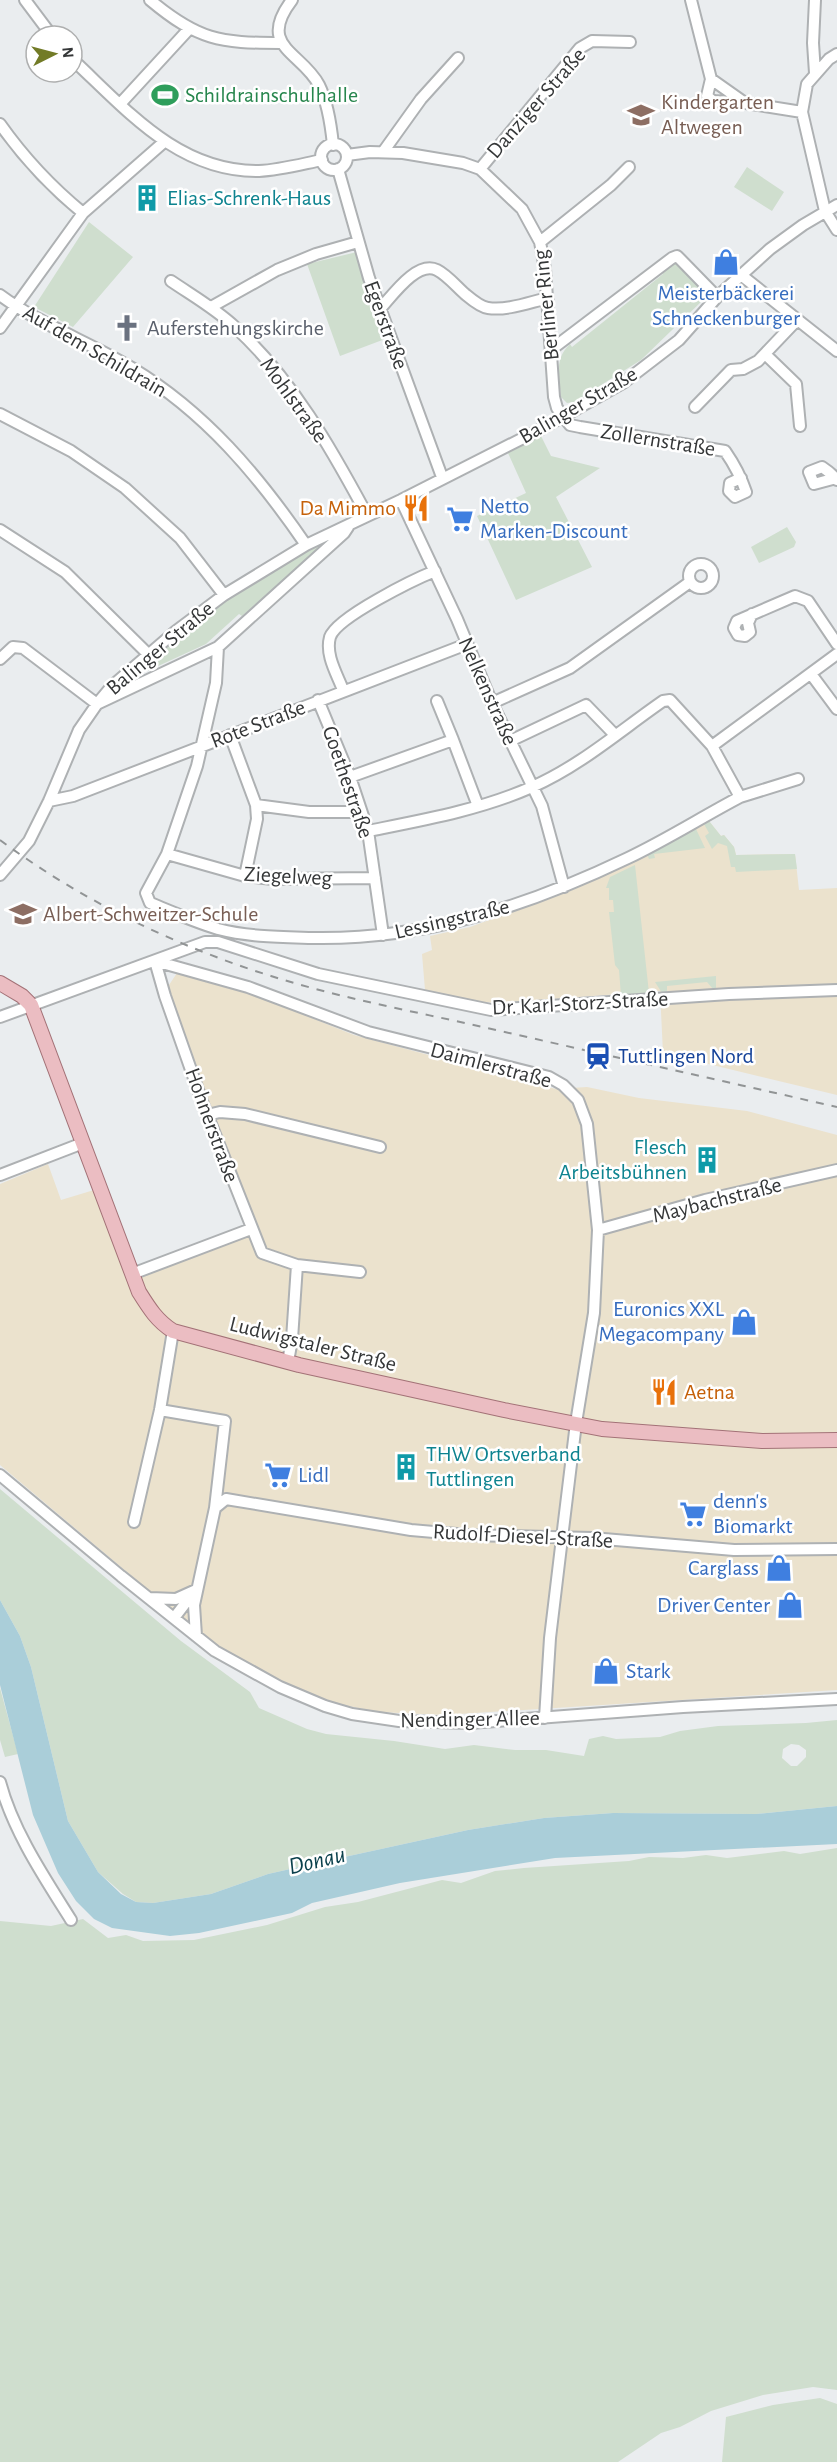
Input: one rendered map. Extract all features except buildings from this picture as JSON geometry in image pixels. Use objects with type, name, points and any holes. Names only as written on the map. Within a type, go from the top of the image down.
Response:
[{"type":"main road","points":[[0,983],[22,996],[31,1005]]},
{"type":"main road","name":"Ludwigstaler Straße","points":[[31,1005],[139,1292],[150,1311],[162,1324],[173,1331],[288,1362],[602,1429],[762,1441],[837,1440]]},
{"type":"street","points":[[25,0],[43,24]]},
{"type":"street","points":[[150,0],[189,29],[220,41],[281,43]]},
{"type":"street","points":[[292,0],[279,22],[281,43],[319,84],[327,108],[333,145]]},
{"type":"street","points":[[691,0],[711,79],[707,96],[712,101],[746,103],[802,112]]},
{"type":"street","points":[[815,0],[813,43],[815,73]]},
{"type":"street","points":[[120,104],[189,29]]},
{"type":"street","name":"Danziger Straße","points":[[480,169],[580,48],[592,41],[630,42]]},
{"type":"street","points":[[837,54],[815,73],[807,84],[802,112],[825,211],[837,230]]},
{"type":"street","points":[[383,152],[421,99],[458,58]]},
{"type":"street","points":[[84,70],[164,142],[194,159],[221,168],[266,170],[322,160]]},
{"type":"street","points":[[711,79],[746,103]]},
{"type":"street","points":[[0,124],[22,156],[55,190],[83,213]]},
{"type":"street","points":[[0,328],[83,213],[164,142]]},
{"type":"street","points":[[333,145],[342,147],[347,155],[345,163],[338,169],[327,167],[322,160],[324,151],[333,145]]},
{"type":"street","name":"Berliner Ring","points":[[347,155],[383,152],[424,155],[463,163],[480,169],[522,209],[540,242],[548,298],[554,397],[562,417]]},
{"type":"street","points":[[540,242],[629,167]]},
{"type":"street","name":"Egerstraße","points":[[338,169],[358,242],[380,309],[442,477]]},
{"type":"street","name":"Balinger Straße","points":[[0,875],[8,861],[29,841],[49,801],[79,730],[112,686],[148,654],[224,595],[306,545],[400,500],[623,383],[679,340],[717,297],[770,249],[837,205]]},
{"type":"street","points":[[211,307],[277,270],[316,254],[358,242]]},
{"type":"street","points":[[552,349],[677,256],[717,297]]},
{"type":"street","points":[[380,309],[417,271],[425,268],[434,268],[443,273],[474,301],[487,308],[504,308],[548,298]]},
{"type":"street","points":[[741,275],[837,351]]},
{"type":"street","name":"Mohlstraße","points":[[171,281],[211,307],[242,333],[283,378],[337,459],[367,515]]},
{"type":"street","name":"Auf dem Schildrain","points":[[0,295],[130,367],[175,396],[211,427],[250,469],[306,545]]},
{"type":"street","points":[[695,407],[731,370],[743,369],[758,361],[797,320]]},
{"type":"street","points":[[765,354],[796,384],[800,426]]},
{"type":"street","points":[[0,414],[71,451],[125,488],[180,538],[224,595]]},
{"type":"street","name":"Zollernstraße","points":[[562,417],[570,425],[725,451],[741,478]]},
{"type":"street","name":"Nelkenstraße","points":[[400,500],[435,572],[492,703],[542,806],[564,886]]},
{"type":"street","name":"Balinger Straße","points":[[97,704],[218,647],[344,533],[350,524]]},
{"type":"street","points":[[0,530],[65,572],[148,654]]},
{"type":"street","points":[[343,690],[333,666],[329,647],[331,634],[372,603],[411,581],[435,572]]},
{"type":"street","points":[[492,703],[570,668],[690,582]]},
{"type":"street","points":[[752,614],[795,596],[808,601],[837,644]]},
{"type":"street","name":"Rote Straße","points":[[49,801],[73,796],[467,644]]},
{"type":"street","points":[[0,659],[12,647],[23,648],[97,704]]},
{"type":"street","points":[[167,854],[190,791],[211,707],[218,647]]},
{"type":"street","points":[[712,746],[837,654]]},
{"type":"street","points":[[811,674],[837,709]]},
{"type":"street","name":"Goethestraße","points":[[318,700],[350,777],[368,831],[383,935]]},
{"type":"street","points":[[368,831],[478,807],[532,787],[581,759],[663,701],[670,700],[712,746],[740,797]]},
{"type":"street","points":[[438,701],[478,807]]},
{"type":"street","points":[[510,741],[586,705],[615,735]]},
{"type":"street","points":[[230,735],[256,805],[257,819],[245,876]]},
{"type":"street","points":[[350,777],[453,740]]},
{"type":"street","name":"Lessingstraße","points":[[167,854],[146,893],[147,900],[190,919],[247,935],[333,938],[383,935],[459,922],[503,909],[628,858],[691,826],[740,797],[798,779]]},
{"type":"street","points":[[256,805],[309,812],[362,812]]},
{"type":"street","name":"Ziegelweg","points":[[167,854],[245,876],[272,879],[375,878]]},
{"type":"street","name":"Dr. Karl-Storz-Straße","points":[[0,1017],[205,942],[218,942],[318,974],[491,1010],[729,994],[837,990]]},
{"type":"street","name":"Hohnerstraße","points":[[156,961],[165,996],[207,1115],[262,1253],[297,1265],[360,1272]]},
{"type":"street","name":"Daimlerstraße","points":[[156,961],[248,987],[368,1032],[549,1077],[563,1085],[578,1100],[587,1125],[598,1230],[594,1313],[576,1423],[561,1538],[550,1638],[545,1718]]},
{"type":"street","points":[[207,1115],[220,1112],[245,1114],[380,1147]]},
{"type":"street","points":[[0,1175],[83,1143]]},
{"type":"street","name":"Maybachstraße","points":[[598,1230],[705,1200],[837,1170]]},
{"type":"street","points":[[132,1274],[251,1229]]},
{"type":"street","points":[[288,1362],[292,1339],[297,1265]]},
{"type":"street","points":[[134,1522],[160,1410],[173,1331]]},
{"type":"street","points":[[160,1410],[225,1421],[215,1508],[196,1590],[194,1605],[196,1636]]},
{"type":"street","name":"Nendinger Allee","points":[[0,1475],[215,1651],[280,1687],[325,1706],[352,1714],[432,1723],[470,1723],[683,1707],[837,1699]]},
{"type":"street","name":"Rudolf-Diesel-Straße","points":[[215,1508],[226,1499],[411,1530],[477,1535],[561,1538],[734,1550],[837,1549]]},
{"type":"street","points":[[148,1597],[176,1599],[196,1590]]},
{"type":"street","points":[[174,1618],[196,1590]]},
{"type":"street","points":[[174,1618],[187,1615],[194,1605]]},
{"type":"street","points":[[0,1782],[4,1797],[40,1872],[71,1920]]},
{"type":"shaded area","points":[[709,821],[734,847],[736,855],[795,854],[799,890],[837,888],[837,1095],[663,1053],[660,991],[498,1003],[482,1002],[425,990],[422,954],[432,950],[430,936],[470,927],[575,889]]},
{"type":"shaded area","points":[[177,973],[252,994],[354,1035],[556,1089],[587,1087],[639,1098],[747,1111],[837,1135],[837,1690],[443,1715],[378,1712],[309,1698],[211,1643],[0,1465],[0,1184],[48,1164],[61,1200],[94,1190],[130,1281],[256,1231],[170,998],[169,985]]},
{"type":"green space","points":[[747,167],[784,192],[772,211],[734,187]]},
{"type":"green space","points":[[89,222],[133,257],[73,327],[34,307]]},
{"type":"green space","points":[[357,252],[385,339],[340,356],[307,264]]},
{"type":"green space","points":[[673,263],[679,263],[704,293],[702,301],[641,360],[574,402],[567,403],[561,397],[559,375],[560,362],[565,350],[570,344],[572,347],[663,274],[662,271]]},
{"type":"green space","points":[[541,436],[551,456],[600,468],[556,497],[592,567],[516,600],[477,516],[526,493],[508,453]]},
{"type":"green space","points":[[787,527],[796,542],[794,547],[759,563],[751,547]]},
{"type":"green space","points":[[322,543],[242,616],[239,614],[206,644],[119,684],[216,606],[268,571]]},
{"type":"green space","points":[[709,821],[734,847],[736,855],[795,854],[797,869],[736,872],[735,867],[731,867],[727,846],[718,843],[712,849],[705,836],[709,833],[704,824]]},
{"type":"green space","points":[[696,829],[705,848],[654,854],[655,858],[649,859],[647,854]]},
{"type":"green space","points":[[635,865],[649,993],[621,996],[609,912],[614,912],[613,900],[609,900],[609,888],[606,888],[610,877]]},
{"type":"green space","points":[[716,976],[716,989],[713,989],[707,982],[667,986],[667,992],[662,993],[655,982]]},
{"type":"green space","points":[[0,1489],[181,1641],[250,1692],[259,1708],[307,1729],[326,1734],[445,1749],[474,1745],[515,1750],[546,1750],[584,1756],[589,1739],[603,1736],[616,1739],[660,1737],[680,1731],[718,1726],[837,1720],[837,1806],[756,1814],[613,1813],[544,1818],[468,1830],[268,1874],[211,1894],[153,1903],[136,1902],[98,1872],[68,1821],[31,1667],[20,1636],[0,1600]],"holes":[[[791,1744],[799,1745],[806,1750],[806,1757],[797,1766],[791,1766],[782,1758],[783,1749]]]},
{"type":"green space","points":[[0,1688],[18,1754],[5,1757],[0,1740]]},
{"type":"green space","points":[[837,1848],[837,2390],[813,2387],[763,2395],[711,2411],[680,2427],[661,2433],[618,2462],[0,2462],[0,1921],[51,1926],[83,1919],[108,1938],[126,1935],[143,1941],[194,1940],[267,1925],[325,1907],[358,1902],[442,1880],[461,1883],[495,1871],[629,1861],[649,1857],[683,1858],[706,1855],[727,1858],[784,1851],[800,1854]]},
{"type":"green space","points":[[820,2398],[837,2404],[837,2462],[722,2462],[726,2417],[773,2405]]},
{"type":"water","points":[[0,1600],[20,1636],[31,1667],[68,1821],[98,1872],[121,1894],[136,1902],[153,1903],[211,1894],[268,1874],[468,1830],[544,1818],[613,1813],[756,1814],[837,1806],[837,1844],[555,1858],[400,1883],[312,1903],[292,1913],[199,1933],[170,1936],[112,1928],[94,1919],[76,1901],[58,1873],[33,1815],[0,1685]]},
{"type":"railway","points":[[0,840],[63,882],[130,919],[200,951],[271,976],[376,1004],[837,1107]]},
{"type":"place","name":"Schildrainschulhalle","points":[[165,95]]},
{"type":"place","name":"Kindergarten Altwegen","points":[[641,115]]},
{"type":"place","name":"Elias-Schrenk-Haus","points":[[147,198]]},
{"type":"place","name":"Meisterbäckerei Schneckenburger","points":[[726,262]]},
{"type":"place","name":"Auferstehungskirche","points":[[127,328]]},
{"type":"place","name":"Da Mimmo","points":[[416,508]]},
{"type":"place","name":"Netto Marken-Discount","points":[[460,519]]},
{"type":"place","name":"Albert-Schweitzer-Schule","points":[[23,914]]},
{"type":"place","name":"Tuttlingen Nord","points":[[598,1056]]},
{"type":"place","name":"Flesch Arbeitsbühnen","points":[[707,1160]]},
{"type":"place","name":"Euronics XXL Megacompany","points":[[744,1322]]},
{"type":"place","name":"Aetna","points":[[664,1392]]},
{"type":"place","name":"THW Ortsverband Tuttlingen","points":[[406,1467]]},
{"type":"place","name":"Lidl","points":[[278,1475]]},
{"type":"place","name":"denn's Biomarkt","points":[[693,1514]]},
{"type":"place","name":"Carglass","points":[[779,1568]]},
{"type":"place","name":"Driver Center","points":[[790,1605]]},
{"type":"place","name":"Stark","points":[[606,1671]]},
{"type":"water label","name":"Donau","points":[[317,1861]]}]
